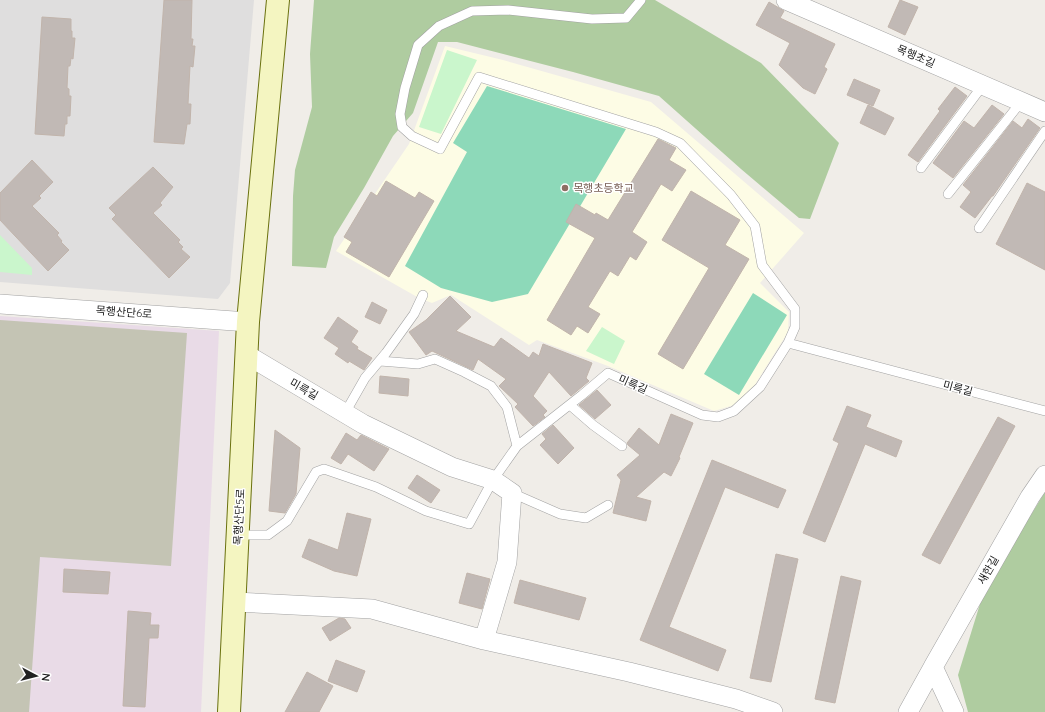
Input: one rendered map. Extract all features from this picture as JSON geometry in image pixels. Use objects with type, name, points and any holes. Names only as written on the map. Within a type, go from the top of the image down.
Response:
[{"type":"street","name":"목행산단5로","points":[[229,712],[248,322],[278,0]]},
{"type":"street","name":"목행초길","points":[[786,0],[1045,112]]},
{"type":"street","name":"목행산단6로","points":[[0,304],[248,322]]},
{"type":"street","name":"미륵길","points":[[247,355],[363,424],[452,467],[493,480]]},
{"type":"street","name":"새한길","points":[[908,712],[1030,496],[1045,475]]},
{"type":"street","points":[[484,640],[507,562],[512,493],[493,480]]},
{"type":"street","points":[[235,602],[372,609],[484,640],[652,678],[736,699],[773,712]]},
{"type":"street","points":[[933,667],[954,712]]},
{"type":"lane","points":[[641,0],[626,18],[592,19],[508,10],[472,11],[439,26],[418,45],[405,88],[400,114],[402,127],[412,136],[440,149],[479,77],[656,132],[680,142],[731,195],[755,226],[762,265],[795,309],[796,327],[788,343]]},
{"type":"lane","points":[[921,168],[983,85]]},
{"type":"lane","points":[[948,194],[1021,102]]},
{"type":"lane","points":[[979,228],[1045,131]]},
{"type":"lane","points":[[345,413],[364,378],[380,361],[414,314],[423,294]]},
{"type":"lane","name":"미륵길","points":[[493,480],[517,446],[608,373],[702,415],[718,417],[734,411],[760,387],[788,343],[1045,411]]},
{"type":"lane","points":[[380,361],[418,364],[435,360],[492,386],[507,407],[517,446]]},
{"type":"lane","points":[[570,405],[593,425],[622,446]]},
{"type":"lane","points":[[238,535],[268,535],[281,526],[287,521],[316,472],[324,469],[376,487],[426,511],[468,524],[493,480]]},
{"type":"lane","points":[[512,493],[560,514],[586,518],[608,505]]},
{"type":"shaded area","points":[[0,0],[254,0],[230,283],[218,299],[0,282]]},
{"type":"shaded area","name":"목행초등학교","points":[[445,46],[503,60],[651,102],[804,233],[760,283],[789,312],[788,332],[744,402],[714,411],[608,366],[537,340],[529,345],[451,295],[432,303],[419,298],[336,251],[409,144]]},
{"type":"shaded area","points":[[0,316],[219,331],[201,712],[0,712]]},
{"type":"shaded area","points":[[0,320],[187,333],[171,566],[40,557],[29,712],[0,712]]},
{"type":"green space","points":[[314,0],[655,0],[761,63],[839,143],[810,219],[799,218],[659,96],[457,42],[438,42],[413,113],[393,136],[334,237],[326,268],[292,266],[295,170],[312,107],[310,54]]},
{"type":"green space","points":[[447,50],[477,60],[441,134],[419,127]]},
{"type":"green space","points":[[487,86],[626,129],[528,294],[492,302],[441,288],[405,266],[467,152],[453,143]]},
{"type":"green space","points":[[0,235],[32,268],[32,275],[0,272]]},
{"type":"green space","points":[[753,293],[787,315],[739,395],[704,374]]},
{"type":"green space","points":[[602,327],[625,341],[614,364],[586,351]]},
{"type":"green space","points":[[1045,492],[1045,712],[968,712],[958,675],[984,591]]},
{"type":"building","points":[[164,0],[192,0],[191,39],[193,39],[192,46],[195,46],[193,67],[190,66],[188,104],[191,104],[190,124],[187,124],[184,144],[154,142]]},
{"type":"building","points":[[900,0],[918,7],[905,35],[888,27]]},
{"type":"building","points":[[769,2],[784,11],[780,18],[835,44],[824,67],[827,69],[815,94],[803,88],[779,65],[790,43],[756,25]]},
{"type":"building","points":[[42,17],[71,19],[72,38],[75,38],[73,59],[71,58],[70,66],[68,66],[67,88],[69,89],[69,96],[71,96],[70,116],[67,116],[64,136],[35,134]]},
{"type":"building","points":[[854,79],[880,90],[873,106],[847,95]]},
{"type":"building","points":[[955,87],[967,96],[918,162],[908,155],[940,111],[938,109]]},
{"type":"building","points":[[868,105],[894,118],[885,135],[860,123]]},
{"type":"building","points":[[992,105],[1004,114],[953,178],[933,163],[964,121],[974,128]]},
{"type":"building","points":[[1028,119],[1040,128],[993,196],[975,218],[960,207],[971,192],[963,185],[1013,121],[1022,128]]},
{"type":"building","points":[[658,139],[676,148],[669,160],[686,170],[672,191],[661,184],[632,232],[647,242],[636,260],[630,256],[618,276],[610,271],[588,307],[600,314],[588,333],[577,326],[571,335],[547,320],[595,238],[566,222],[576,204],[595,215],[596,213],[608,220]]},
{"type":"building","points":[[32,160],[53,182],[39,196],[41,198],[32,206],[59,233],[57,235],[62,241],[61,242],[69,250],[48,271],[0,220],[0,193]]},
{"type":"building","points":[[153,167],[173,187],[160,203],[162,205],[153,213],[180,240],[178,242],[183,247],[181,249],[190,257],[169,278],[112,219],[116,215],[109,208]]},
{"type":"building","points":[[386,181],[415,198],[419,192],[434,201],[389,277],[346,252],[352,242],[344,237],[371,192],[377,196]]},
{"type":"building","points":[[1027,183],[1045,192],[1045,270],[996,244]]},
{"type":"building","points":[[691,191],[740,220],[725,245],[749,259],[683,369],[658,354],[709,268],[662,240]]},
{"type":"building","points":[[450,296],[471,317],[456,331],[494,347],[501,338],[529,358],[533,352],[539,356],[543,344],[592,363],[586,378],[589,381],[571,396],[549,372],[533,396],[547,411],[543,415],[545,417],[533,426],[515,407],[518,404],[499,386],[506,379],[478,359],[473,370],[432,351],[426,355],[409,332],[426,320]]},
{"type":"building","points":[[372,302],[387,310],[380,324],[365,317]]},
{"type":"building","points":[[338,317],[358,331],[351,342],[358,347],[357,349],[372,358],[364,370],[349,361],[348,363],[335,354],[339,348],[324,338]]},
{"type":"building","points":[[380,376],[409,379],[408,396],[379,393]]},
{"type":"building","points":[[597,390],[611,405],[595,419],[579,405]]},
{"type":"building","points":[[847,406],[871,415],[866,427],[902,441],[896,457],[865,444],[825,542],[803,533],[839,443],[833,440]]},
{"type":"building","points":[[671,414],[693,423],[679,457],[680,458],[671,476],[664,472],[636,497],[651,501],[646,521],[613,513],[621,480],[617,475],[640,455],[627,443],[639,428],[659,445]]},
{"type":"building","points":[[998,417],[1015,426],[940,564],[922,555]]},
{"type":"building","points":[[553,425],[574,448],[558,464],[540,445],[546,439],[542,434]]},
{"type":"building","points":[[275,430],[300,448],[296,494],[285,513],[269,511]]},
{"type":"building","points":[[346,433],[357,440],[361,435],[389,449],[374,471],[348,454],[341,464],[331,458]]},
{"type":"building","points":[[712,460],[786,490],[778,508],[725,487],[669,627],[726,650],[718,671],[640,640]]},
{"type":"building","points":[[417,475],[440,490],[431,503],[408,488]]},
{"type":"building","points":[[347,513],[371,519],[357,576],[334,571],[302,557],[309,539],[338,550]]},
{"type":"building","points":[[776,554],[798,559],[771,682],[750,678]]},
{"type":"building","points":[[64,569],[110,572],[108,594],[63,592]]},
{"type":"building","points":[[467,573],[490,579],[482,609],[459,603]]},
{"type":"building","points":[[841,576],[861,581],[835,703],[815,699]]},
{"type":"building","points":[[520,580],[586,598],[579,620],[514,603]]},
{"type":"building","points":[[128,611],[151,613],[150,625],[159,625],[158,638],[149,638],[145,707],[123,706]]},
{"type":"building","points":[[339,618],[345,619],[351,628],[330,641],[322,628]]},
{"type":"building","points":[[336,660],[365,671],[357,692],[328,681]]},
{"type":"building","points":[[307,672],[333,686],[319,712],[285,712]]},
{"type":"place","name":"목행초등학교","points":[[565,188]]}]
